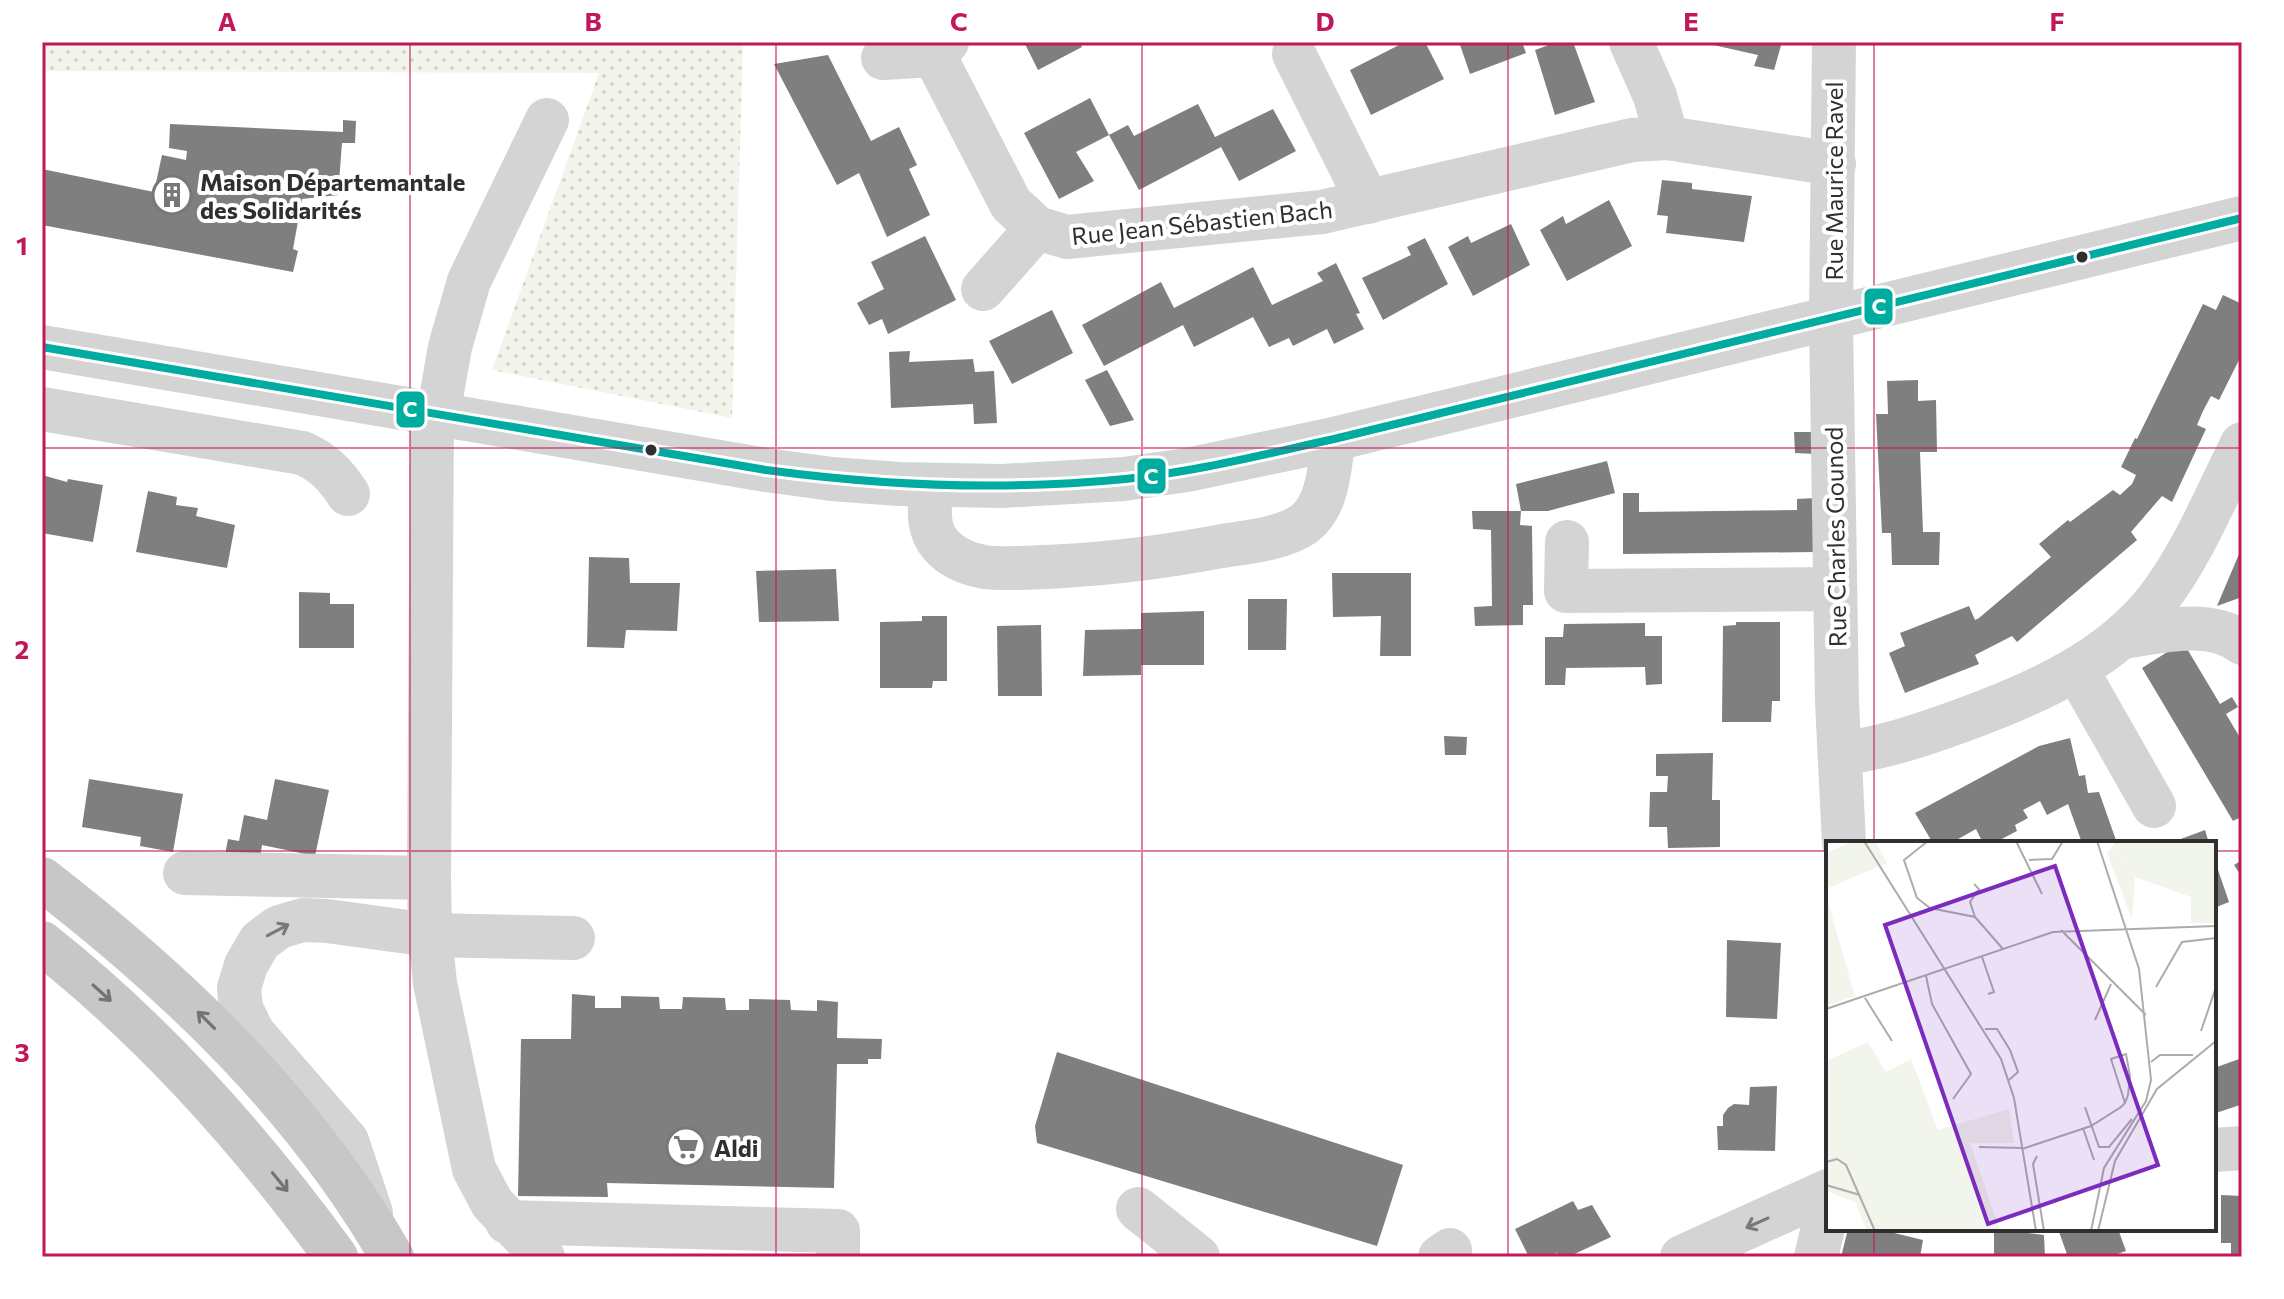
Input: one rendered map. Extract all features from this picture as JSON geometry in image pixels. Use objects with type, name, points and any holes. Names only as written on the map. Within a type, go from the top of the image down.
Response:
[{"type":"main road","points":[[42,879],[105,928],[178,993],[259,1073],[295,1099],[384,1244]]},
{"type":"main road","points":[[42,943],[132,1019],[247,1142],[336,1257]]},
{"type":"street","points":[[1631,42],[1655,96],[1667,138]]},
{"type":"street","name":"Rue Maurice Ravel","points":[[1831,320],[1834,42]]},
{"type":"street","points":[[883,58],[940,48]]},
{"type":"street","name":"Rue Jean Sébastien Bach","points":[[940,48],[1011,204],[1037,228],[1058,236],[1078,237],[1307,215],[1632,140],[1667,138],[1834,164]]},
{"type":"street","name":"Rue Jean Sébastien Bach","points":[[1285,50],[1368,202]]},
{"type":"street","points":[[543,1257],[507,1222],[482,1188],[474,1169],[440,1012],[430,935],[429,878],[435,414],[469,281],[547,120]]},
{"type":"street","points":[[42,347],[777,472],[931,486],[1055,484],[1187,470],[1334,439],[2242,218]]},
{"type":"street","name":"Rue Jean Sébastien Bach","points":[[983,289],[1037,228]]},
{"type":"street","name":"Rue Charles Gounod","points":[[1831,320],[1835,589],[1844,841]]},
{"type":"street","points":[[42,409],[302,453],[326,467],[348,494]]},
{"type":"street","points":[[931,486],[932,532],[941,545],[966,562],[1016,569],[1136,560],[1257,540],[1305,523],[1323,499],[1334,439]]},
{"type":"street","points":[[1840,754],[1888,746],[2010,703],[2076,669],[2123,637],[2156,602],[2175,575],[2242,444]]},
{"type":"street","points":[[1567,542],[1566,591],[1835,589]]},
{"type":"street","points":[[2123,637],[2199,629],[2224,633],[2242,643]]},
{"type":"street","points":[[2076,669],[2154,806]]},
{"type":"street","points":[[185,873],[429,878]]},
{"type":"street","points":[[247,1142],[295,1099],[253,1033],[241,1008],[239,988],[260,941],[279,927],[303,920],[430,935],[573,938]]},
{"type":"street","points":[[2216,1150],[2242,1148]]},
{"type":"street","points":[[1682,1257],[1826,1192]]},
{"type":"street","points":[[1138,1209],[1198,1257]]},
{"type":"street","points":[[1816,1257],[1826,1215]]},
{"type":"street","points":[[507,1222],[838,1231],[838,1257]]},
{"type":"shaded area","points":[[42,42],[743,42],[732,418],[492,370],[599,73],[42,71]]},
{"type":"building","points":[[1024,42],[1080,42],[1082,47],[1038,70]]},
{"type":"building","points":[[1405,42],[1425,42],[1444,79],[1371,115],[1350,70]]},
{"type":"building","points":[[1459,42],[1522,42],[1526,53],[1470,74]]},
{"type":"building","points":[[1557,42],[1573,42],[1595,102],[1555,115],[1535,50]]},
{"type":"building","points":[[1700,42],[1782,42],[1774,70],[1754,66],[1758,55]]},
{"type":"building","points":[[828,55],[871,141],[899,127],[917,165],[909,169],[930,215],[887,237],[859,173],[837,185],[774,64]]},
{"type":"building","points":[[1090,98],[1109,135],[1076,152],[1094,181],[1059,199],[1024,133]]},
{"type":"building","points":[[1198,104],[1215,137],[1273,109],[1296,151],[1239,181],[1221,147],[1139,190],[1109,135],[1128,125],[1134,136]]},
{"type":"building","name":"Maison Départemantale des Solidarités","points":[[343,120],[356,121],[355,143],[342,143],[338,195],[302,199],[293,249],[298,251],[293,272],[42,225],[42,169],[154,192],[162,155],[186,160],[187,151],[169,148],[170,124],[343,132]]},
{"type":"building","points":[[1662,180],[1692,183],[1692,189],[1752,196],[1744,242],[1666,233],[1668,216],[1657,215]]},
{"type":"building","points":[[1609,200],[1632,246],[1567,281],[1540,230],[1563,216],[1566,224]]},
{"type":"building","points":[[1511,224],[1530,265],[1473,296],[1448,247],[1468,236],[1471,243]]},
{"type":"building","points":[[925,236],[956,300],[888,334],[882,319],[869,325],[857,303],[884,289],[871,262]]},
{"type":"building","points":[[1425,238],[1448,284],[1383,320],[1362,278],[1411,255],[1407,247]]},
{"type":"building","points":[[1336,263],[1360,313],[1356,314],[1364,329],[1334,344],[1327,329],[1293,346],[1289,338],[1269,347],[1253,317],[1194,347],[1183,325],[1104,366],[1082,325],[1161,282],[1174,308],[1253,267],[1272,305],[1323,281],[1317,273]]},
{"type":"building","points":[[2223,295],[2242,304],[2242,354],[2219,400],[2211,396],[2203,411],[2197,425],[2206,429],[2172,502],[2162,496],[2131,532],[2137,540],[2017,642],[2012,636],[1975,655],[1979,664],[1905,693],[1889,653],[1905,646],[1900,633],[1969,606],[1975,620],[1979,618],[2051,557],[2039,544],[2113,490],[2120,495],[2132,484],[2136,475],[2121,467],[2203,304],[2216,310]]},
{"type":"building","points":[[1052,310],[1073,353],[1012,384],[989,341]]},
{"type":"building","points":[[910,351],[909,362],[973,359],[975,372],[994,371],[997,423],[974,424],[973,404],[891,408],[889,352]]},
{"type":"building","points":[[1107,370],[1134,420],[1110,426],[1085,380]]},
{"type":"building","points":[[1918,380],[1918,401],[1936,400],[1937,452],[1920,452],[1923,532],[1940,532],[1939,565],[1892,565],[1891,533],[1882,533],[1876,414],[1888,414],[1887,381]]},
{"type":"building","points":[[1794,432],[1816,432],[1815,454],[1795,453]]},
{"type":"building","points":[[1607,461],[1615,493],[1548,511],[1521,511],[1516,484]]},
{"type":"building","points":[[42,475],[67,482],[68,479],[103,485],[93,542],[42,533]]},
{"type":"building","points":[[148,491],[177,497],[176,505],[198,508],[196,516],[235,525],[227,568],[136,552]]},
{"type":"building","points":[[1623,493],[1639,493],[1639,512],[1797,510],[1797,499],[1815,498],[1815,552],[1623,554]]},
{"type":"building","points":[[1472,511],[1521,511],[1520,525],[1532,526],[1533,605],[1523,605],[1523,625],[1475,626],[1474,607],[1492,606],[1491,530],[1473,529]]},
{"type":"building","points":[[2242,547],[2242,597],[2217,606]]},
{"type":"building","points":[[589,557],[629,558],[630,583],[680,583],[677,631],[626,630],[624,648],[587,647]]},
{"type":"building","points":[[836,569],[839,621],[759,622],[756,571]]},
{"type":"building","points":[[1332,573],[1411,573],[1411,656],[1380,656],[1381,616],[1333,617]]},
{"type":"building","points":[[299,592],[330,593],[330,604],[354,604],[354,648],[299,648]]},
{"type":"building","points":[[1248,599],[1287,599],[1286,650],[1248,650]]},
{"type":"building","points":[[1204,611],[1204,665],[1141,665],[1141,675],[1083,676],[1085,630],[1141,629],[1141,613]]},
{"type":"building","points":[[922,616],[947,616],[947,681],[933,681],[932,688],[880,688],[880,622],[922,621]]},
{"type":"building","points":[[1736,622],[1780,622],[1780,701],[1772,701],[1771,722],[1722,722],[1723,626],[1736,625]]},
{"type":"building","points":[[1645,623],[1645,636],[1662,636],[1662,684],[1646,685],[1645,667],[1566,668],[1565,685],[1545,685],[1545,637],[1563,637],[1564,624]]},
{"type":"building","points":[[1041,625],[1042,696],[998,696],[997,626]]},
{"type":"building","points":[[2183,642],[2220,704],[2232,697],[2238,707],[2226,714],[2242,741],[2242,823],[2239,818],[2233,821],[2142,668]]},
{"type":"building","points":[[1444,736],[1467,737],[1466,755],[1445,755]]},
{"type":"building","points":[[2070,738],[2079,776],[2085,775],[2088,793],[2099,792],[2116,841],[2081,841],[2068,804],[2047,815],[2040,801],[2023,810],[2028,818],[2015,825],[2017,831],[1998,841],[1982,841],[1976,829],[1955,841],[1911,841],[1931,840],[1915,813],[2039,746]]},
{"type":"building","points":[[1713,753],[1712,800],[1720,800],[1720,847],[1668,848],[1667,827],[1649,827],[1650,792],[1667,792],[1668,776],[1656,776],[1656,754]]},
{"type":"building","points":[[89,779],[183,794],[173,852],[140,846],[141,837],[82,827]]},
{"type":"building","points":[[275,779],[329,790],[315,856],[262,845],[259,866],[223,865],[228,839],[239,841],[244,815],[267,820]]},
{"type":"building","points":[[2205,830],[2208,841],[2175,841]]},
{"type":"building","points":[[2242,860],[2242,877],[2234,865]]},
{"type":"building","points":[[2216,864],[2229,902],[2216,907]]},
{"type":"building","points":[[1727,940],[1781,943],[1777,1019],[1726,1017]]},
{"type":"building","name":"Aldi","points":[[572,994],[595,996],[595,1008],[621,1008],[621,996],[659,997],[660,1009],[682,1009],[683,997],[725,998],[726,1010],[749,1010],[749,999],[790,1000],[791,1010],[817,1011],[817,1000],[838,1002],[837,1038],[882,1039],[881,1059],[868,1059],[868,1064],[837,1064],[834,1188],[607,1183],[608,1197],[518,1196],[521,1039],[571,1039]]},
{"type":"building","points":[[1057,1052],[1403,1165],[1377,1246],[1037,1143],[1035,1126]]},
{"type":"building","points":[[2242,1058],[2242,1111],[2240,1105],[2216,1113],[2216,1067]]},
{"type":"building","points":[[1777,1086],[1775,1151],[1718,1150],[1717,1126],[1723,1126],[1723,1115],[1728,1108],[1734,1104],[1749,1105],[1750,1087]]},
{"type":"building","points":[[2221,1195],[2242,1196],[2242,1257],[2231,1257],[2231,1243],[2221,1243]]},
{"type":"building","points":[[1573,1201],[1578,1210],[1592,1205],[1611,1237],[1568,1257],[1557,1253],[1548,1257],[1529,1257],[1515,1229]]},
{"type":"building","points":[[1848,1231],[1886,1231],[1923,1240],[1920,1257],[1841,1257]]},
{"type":"building","points":[[1994,1231],[2044,1235],[2045,1257],[1994,1257]]},
{"type":"building","points":[[2059,1231],[2119,1231],[2126,1251],[2109,1257],[2068,1257]]},
{"type":"transit line","name":"C","points":[[42,347],[766,470],[855,480],[945,485],[1080,483],[1177,472],[1334,439],[2242,218]]},
{"type":"place","name":"Maison Départemantale des Solidarités","points":[[172,195]]},
{"type":"place","name":"Aldi","points":[[686,1147]]}]
